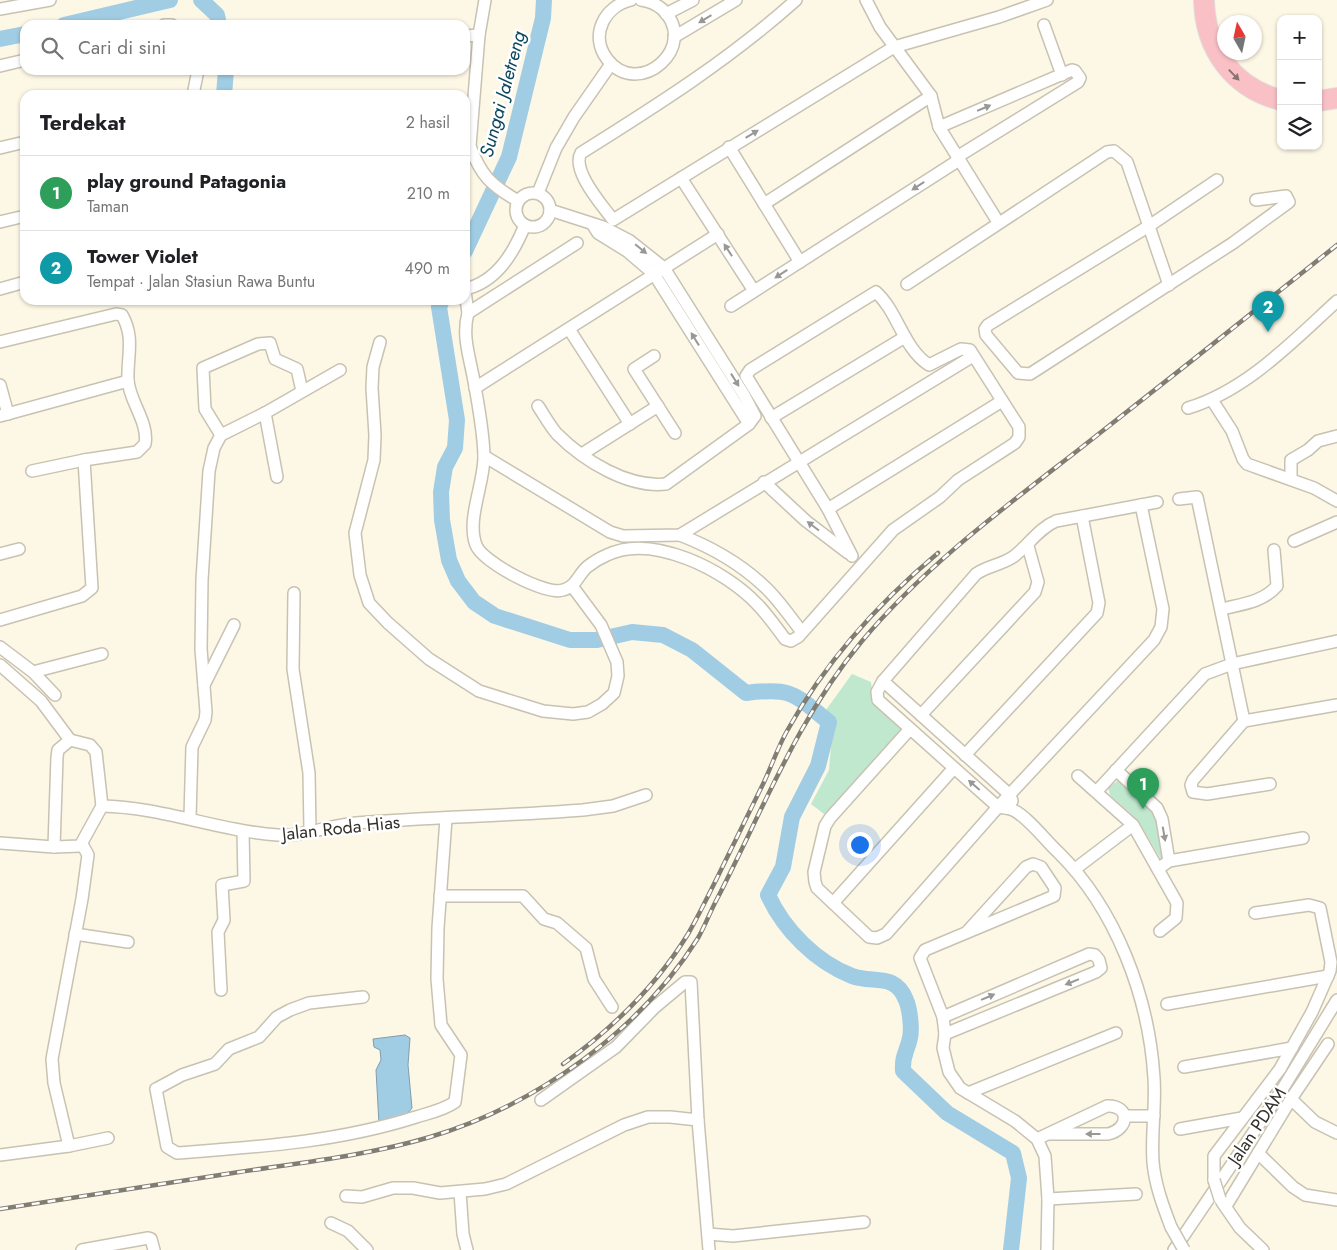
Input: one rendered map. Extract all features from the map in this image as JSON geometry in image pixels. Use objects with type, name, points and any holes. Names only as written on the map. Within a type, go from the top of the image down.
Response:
[{"type":"highway","points":[[1204,0],[1204,18],[1210,40],[1222,62],[1239,81],[1264,96],[1277,99]]},
{"type":"highway","points":[[1322,100],[1337,98]]},
{"type":"street","points":[[0,9],[50,0]]},
{"type":"street","points":[[470,109],[485,0]]},
{"type":"street","points":[[625,1],[611,9],[604,19],[600,30],[599,42],[603,54],[611,64],[633,74],[645,73],[656,68],[666,60],[672,49],[674,37],[672,25],[666,14],[657,5],[641,0]]},
{"type":"street","points":[[666,14],[693,0]]},
{"type":"street","points":[[674,37],[736,0]]},
{"type":"street","points":[[796,0],[736,52],[656,106],[581,153],[578,158],[580,172],[613,220],[894,47],[999,17],[1047,0]]},
{"type":"street","points":[[871,1],[880,26],[930,96],[940,127],[998,222]]},
{"type":"street","points":[[1044,26],[1062,75]]},
{"type":"street","points":[[470,36],[479,35]]},
{"type":"street","points":[[0,66],[20,61]]},
{"type":"street","points":[[538,193],[556,148],[574,117],[611,64]]},
{"type":"street","points":[[731,306],[1080,80],[1074,70],[940,127]]},
{"type":"street","points":[[194,90],[197,75]]},
{"type":"street","points":[[764,204],[930,96]]},
{"type":"street","points":[[0,148],[20,143]]},
{"type":"street","points":[[470,146],[475,161],[491,184],[518,201]]},
{"type":"street","points":[[729,148],[800,262]]},
{"type":"street","points":[[907,284],[998,222],[1107,152],[1114,151],[1127,162],[1169,285]]},
{"type":"street","points":[[681,178],[754,291]]},
{"type":"street","points":[[1218,180],[1149,226],[988,325],[985,329],[986,334],[1018,373],[1030,374],[1169,285],[1289,202],[1286,196],[1256,200]]},
{"type":"street","points":[[538,193],[546,200],[550,210],[546,220],[536,226],[525,225],[521,222],[516,212],[518,201],[526,194],[538,193]]},
{"type":"street","points":[[538,406],[557,434],[582,454],[612,473],[629,480],[652,485],[666,484],[749,424],[755,416],[744,395],[659,271],[630,241],[604,226],[593,225],[550,210]]},
{"type":"street","points":[[0,222],[20,217]]},
{"type":"street","points":[[470,287],[496,272],[506,262],[514,251],[525,225]]},
{"type":"street","points":[[476,388],[718,234]]},
{"type":"street","points":[[468,313],[577,243]]},
{"type":"street","points":[[0,288],[20,283]]},
{"type":"street","points":[[467,305],[468,313],[464,331],[476,388],[484,456],[474,525],[476,544],[480,551],[508,572],[535,585],[562,591],[572,586],[587,567],[607,555],[625,550],[655,550],[703,564],[732,583],[756,603],[785,639],[791,641],[798,637],[861,564],[899,525],[940,497],[958,480],[1018,440],[1019,427],[970,350],[961,349],[929,365],[905,337],[884,299],[876,292],[750,370],[746,376],[828,509],[852,556]]},
{"type":"street","points":[[1188,408],[1212,400],[1251,376],[1337,301]]},
{"type":"street","points":[[0,342],[116,314],[122,315],[128,326],[131,339],[128,381],[145,433],[145,444],[137,452],[84,460],[32,471]]},
{"type":"street","points":[[569,329],[630,424]]},
{"type":"street","points":[[771,418],[905,337]]},
{"type":"street","points":[[380,342],[373,367],[374,460],[355,534],[360,574],[369,603],[388,623],[429,659],[478,691],[543,711],[573,714],[588,712],[602,704],[614,693],[618,676],[613,651],[601,626],[572,586]]},
{"type":"street","points":[[221,435],[205,409],[203,368],[258,344],[270,343],[275,359],[297,369],[302,391]]},
{"type":"street","points":[[654,356],[634,369],[675,433]]},
{"type":"street","points":[[680,535],[973,356]]},
{"type":"street","points":[[190,817],[191,754],[195,740],[205,720],[201,649],[202,580],[210,460],[221,435],[265,413],[340,370]]},
{"type":"street","points":[[0,385],[4,415],[128,381]]},
{"type":"street","points":[[1212,400],[1232,431],[1243,459],[1253,466],[1290,479],[1337,501]]},
{"type":"street","points":[[828,509],[1002,402]]},
{"type":"street","points":[[582,454],[658,406]]},
{"type":"street","points":[[265,413],[277,477]]},
{"type":"street","points":[[1290,479],[1291,460],[1308,450],[1318,441],[1337,436]]},
{"type":"street","points":[[484,456],[610,532],[623,536],[680,535],[706,545],[741,568],[766,588],[802,632]]},
{"type":"street","points":[[0,620],[82,596],[92,588],[84,460]]},
{"type":"street","points":[[764,482],[806,521],[861,564]]},
{"type":"street","points":[[1178,499],[1197,497],[1244,721]]},
{"type":"street","points":[[1014,810],[998,807],[878,700],[878,692],[883,681],[976,574],[984,568],[1010,558],[1028,546],[1047,525],[1082,516],[1157,502]]},
{"type":"street","points":[[910,729],[825,826],[814,872],[815,882],[833,903],[869,938],[882,937],[998,807],[1154,640],[1161,627],[1163,609],[1141,505]]},
{"type":"street","points":[[965,755],[1096,613],[1099,603],[1082,516]]},
{"type":"street","points":[[1294,541],[1337,522]]},
{"type":"street","points":[[920,715],[1035,592],[1038,582],[1028,546]]},
{"type":"street","points":[[0,554],[19,549]]},
{"type":"street","points":[[1222,609],[1253,602],[1271,592],[1277,586],[1274,550]]},
{"type":"street","points":[[294,593],[293,669],[309,773],[310,830]]},
{"type":"street","points":[[204,685],[234,625]]},
{"type":"street","points":[[1096,791],[1205,674],[1232,664],[1337,642]]},
{"type":"street","points":[[0,647],[33,672],[55,695]]},
{"type":"street","points":[[33,672],[102,654]]},
{"type":"street","points":[[0,665],[41,701],[70,740],[90,745],[96,752],[102,806],[82,844],[73,847],[54,847],[0,843]]},
{"type":"street","points":[[883,681],[1010,795],[1014,810],[1075,869],[1110,925],[1128,959],[1149,1038],[1154,1078],[1153,1161],[1158,1193],[1171,1228],[1184,1250]]},
{"type":"street","points":[[1270,784],[1206,794],[1193,792],[1191,785],[1193,780],[1244,721],[1337,705]]},
{"type":"street","points":[[54,847],[56,757],[58,750],[70,740]]},
{"type":"street","points":[[833,903],[954,768]]},
{"type":"street","points":[[1116,770],[1157,808],[1162,819],[1169,862]]},
{"type":"street","points":[[1078,776],[1133,825],[1177,902],[1178,910],[1172,923],[1160,932]]},
{"type":"street","name":"Jalan Roda Hias","points":[[102,806],[124,807],[190,817],[243,831],[280,836],[352,824],[590,809],[613,806],[646,795]]},
{"type":"street","points":[[363,996],[309,1003],[290,1010],[277,1017],[259,1037],[229,1048],[221,1060],[215,1064],[182,1075],[158,1088],[156,1093],[158,1108],[167,1147],[177,1153],[298,1144],[395,1123],[445,1108],[455,1102],[461,1055],[443,1028],[440,1020],[437,978],[440,896],[446,819]]},
{"type":"street","points":[[1075,869],[1133,825]]},
{"type":"street","points":[[221,990],[218,932],[224,920],[222,885],[244,881],[243,831]]},
{"type":"street","points":[[1158,869],[1169,862],[1303,838]]},
{"type":"street","points":[[68,1146],[54,1083],[52,1059],[88,855],[82,844]]},
{"type":"street","points":[[966,933],[1026,867],[1033,864],[1041,867],[1055,888],[1054,896],[966,933],[925,950],[920,958],[943,1016],[945,1034],[943,1048],[949,1072],[960,1088],[1015,1121],[1037,1139],[1044,1156],[1048,1199],[1046,1250]]},
{"type":"street","points":[[440,896],[523,896],[544,919],[557,923],[586,948],[594,979],[612,1007]]},
{"type":"street","points":[[1255,913],[1309,905],[1320,908],[1331,962],[1328,976],[1312,1012],[1280,1069],[1214,1156],[1214,1180],[1223,1203],[1240,1228],[1262,1250]]},
{"type":"street","points":[[75,934],[128,942]]},
{"type":"street","points":[[943,1016],[1089,954],[1095,955],[1099,960],[1101,968],[1096,972],[945,1034]]},
{"type":"street","points":[[1167,1004],[1328,976]]},
{"type":"street","points":[[541,1100],[616,1047],[655,1007],[688,982],[692,985],[698,1120],[709,1250]]},
{"type":"street","name":"Jalan PDAM","points":[[1174,1250],[1280,1093],[1337,1000]]},
{"type":"street","points":[[968,1093],[1116,1033]]},
{"type":"street","points":[[1223,1203],[1328,1044]]},
{"type":"street","points":[[1184,1067],[1292,1048]]},
{"type":"street","points":[[1291,1099],[1315,1122],[1337,1133]]},
{"type":"street","points":[[1037,1139],[1107,1106],[1115,1106],[1125,1116],[1124,1124],[1118,1132],[1108,1134],[1049,1134]]},
{"type":"street","points":[[346,1196],[362,1198],[393,1188],[413,1188],[440,1193],[460,1192],[506,1184],[624,1125],[648,1117],[670,1116],[698,1120]]},
{"type":"street","points":[[1125,1116],[1154,1116]]},
{"type":"street","points":[[1180,1129],[1242,1118]]},
{"type":"street","points":[[0,1155],[68,1146],[108,1138]]},
{"type":"street","points":[[1258,1152],[1293,1187],[1305,1195],[1337,1200]]},
{"type":"street","points":[[460,1192],[463,1234],[467,1250]]},
{"type":"street","points":[[1048,1199],[1136,1194]]},
{"type":"street","points":[[708,1234],[732,1236],[864,1222]]},
{"type":"street","points":[[331,1223],[348,1231],[367,1250]]},
{"type":"street","points":[[82,1250],[148,1238],[151,1239],[154,1250]]},
{"type":"green space","points":[[852,674],[871,682],[874,704],[903,730],[841,800],[824,814],[811,804],[829,770],[833,723],[826,710]]},
{"type":"green space","points":[[1121,779],[1154,806],[1170,857],[1162,861],[1138,820],[1110,795],[1108,787]]},
{"type":"water","points":[[405,1035],[410,1038],[408,1065],[412,1108],[402,1117],[379,1124],[376,1070],[381,1060],[380,1050],[374,1047],[373,1039]]},
{"type":"waterway","points":[[85,20],[170,0]]},
{"type":"waterway","points":[[201,0],[217,15],[218,20]]},
{"type":"waterway","name":"Sungai Jaletreng","points":[[470,240],[509,157],[543,18],[544,0]]},
{"type":"waterway","points":[[0,39],[20,35]]},
{"type":"waterway","points":[[224,90],[226,75]]},
{"type":"waterway","name":"Sungai Jaletreng","points":[[440,305],[457,420],[455,448],[445,467],[441,492],[442,520],[449,560],[458,581],[474,602],[495,616],[570,640],[597,640],[632,632],[663,635],[692,650],[746,693],[762,691],[784,692],[800,699],[829,722],[818,766],[792,817],[783,867],[768,895],[792,932],[802,943],[826,962],[852,976],[890,982],[901,991],[909,1008],[911,1030],[903,1061],[903,1071],[947,1113],[1013,1153],[1019,1178],[1011,1250]]},
{"type":"railway","points":[[0,1209],[332,1158],[406,1144],[470,1123],[508,1106],[546,1085],[582,1061],[615,1034],[646,1004],[674,972],[698,938],[800,733],[839,671],[886,614],[911,588],[964,540],[1337,245]]},
{"type":"railway","points":[[563,1064],[616,1021],[662,971],[688,934],[700,912],[784,737],[802,705],[854,635],[894,592],[938,553]]},
{"type":"place","name":"Tower Violet","points":[[1268,332]]},
{"type":"place","name":"play ground Patagonia","points":[[1143,809]]}]
